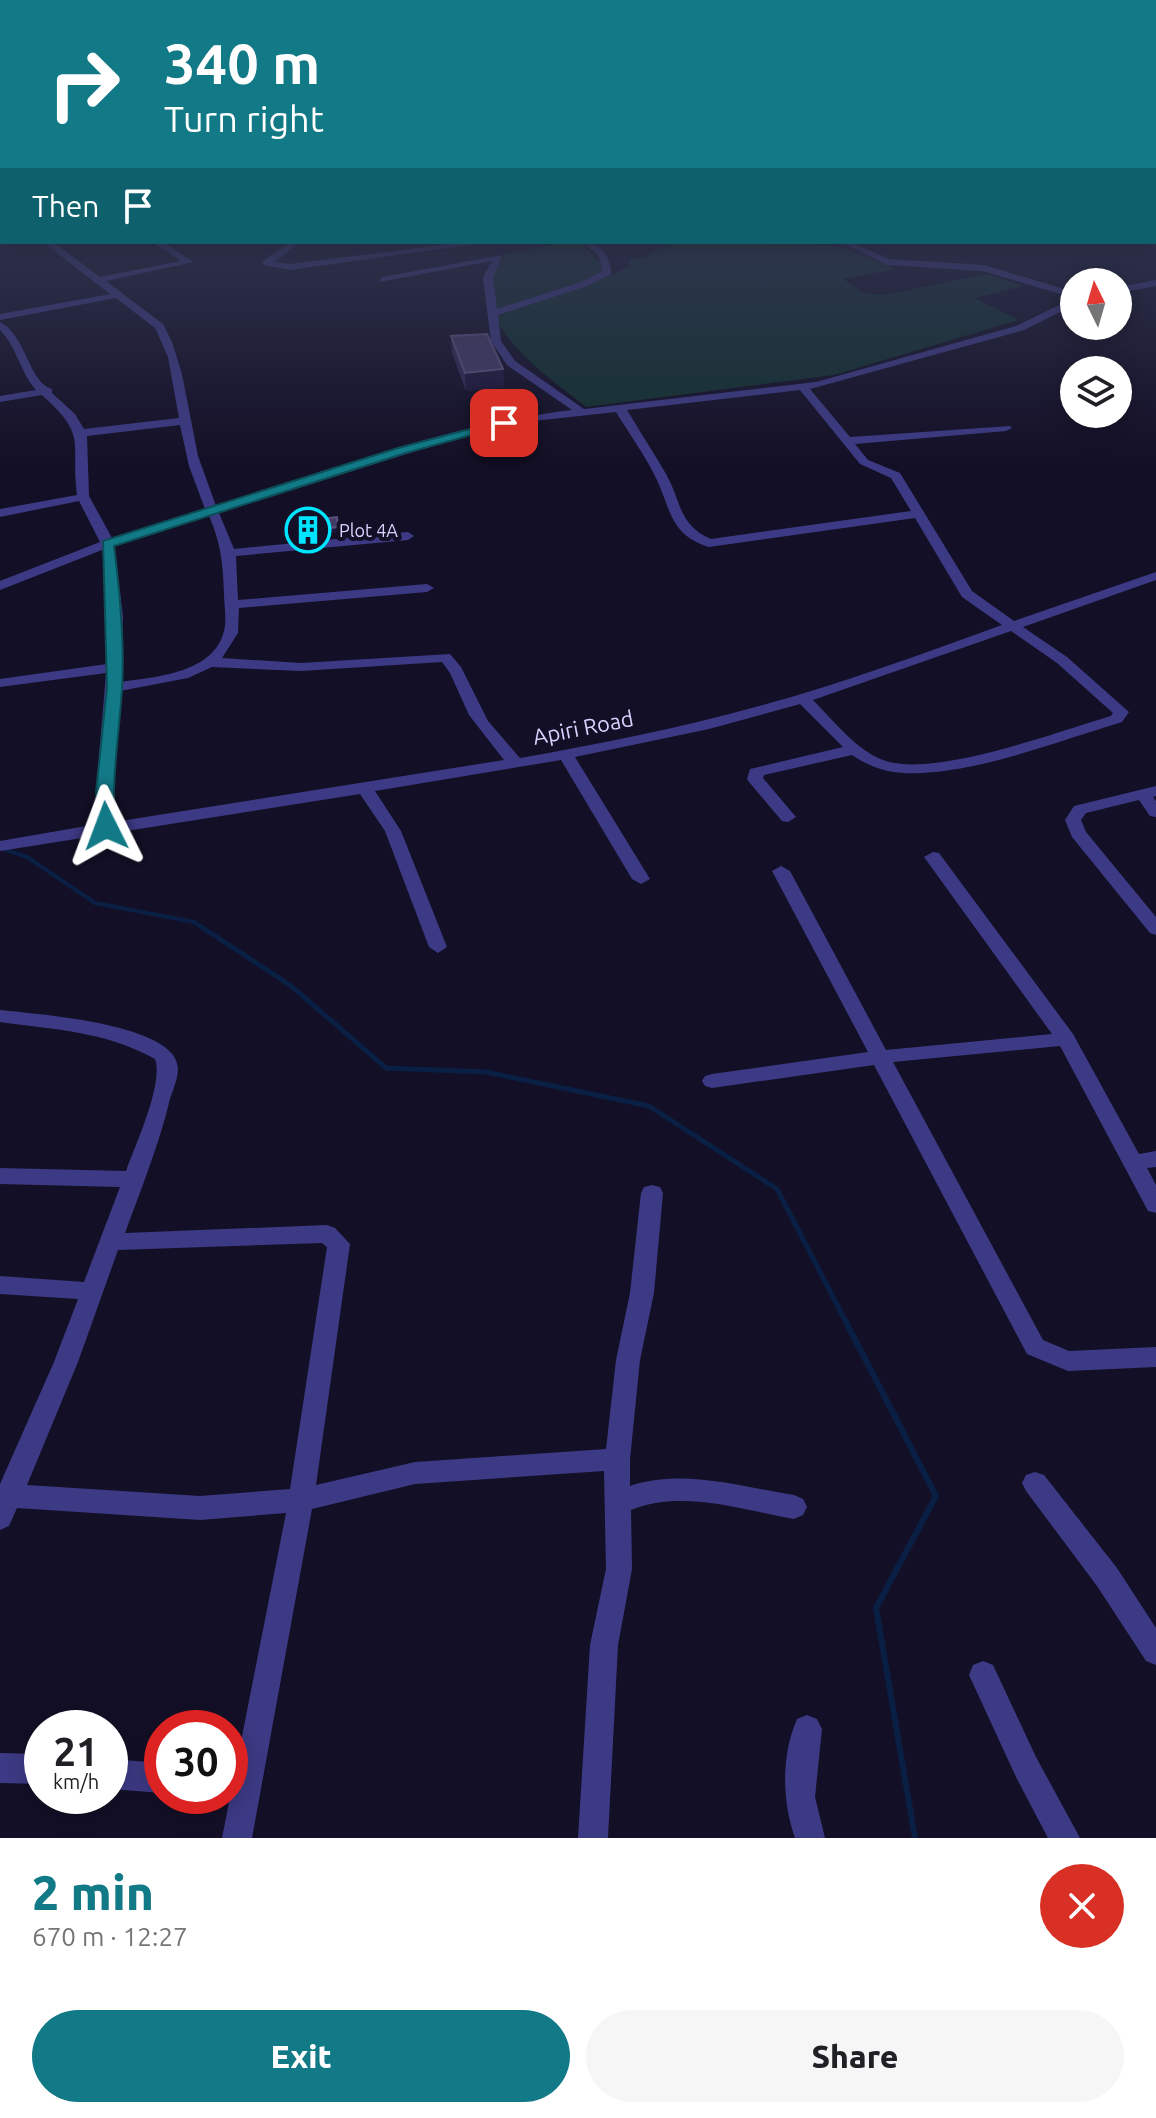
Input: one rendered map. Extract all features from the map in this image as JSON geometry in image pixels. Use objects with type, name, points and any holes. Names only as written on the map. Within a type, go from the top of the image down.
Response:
[{"type":"street","points":[[113,292],[152,320],[169,344],[192,456],[210,511],[230,553],[231,633],[209,662]]},
{"type":"street","points":[[490,292],[496,341],[511,363],[582,412]]},
{"type":"street","points":[[492,314],[560,292]]},
{"type":"street","points":[[0,317],[117,295]]},
{"type":"street","points":[[0,586],[107,544],[484,427],[619,407],[803,387],[1020,328],[1060,306]]},
{"type":"street","points":[[0,325],[18,341],[30,374],[48,391],[81,433],[83,497],[107,544],[114,595],[115,687],[104,792],[106,826]]},
{"type":"street","points":[[0,343],[18,341]]},
{"type":"street","points":[[802,697],[856,749],[886,766],[952,764],[1117,719],[1121,712],[1062,660],[967,594],[896,476],[864,462],[803,387]]},
{"type":"street","points":[[0,399],[48,391]]},
{"type":"street","points":[[619,407],[662,477],[677,517],[691,535],[709,543],[919,514]]},
{"type":"street","points":[[81,433],[186,421]]},
{"type":"street","points":[[847,441],[1006,428]]},
{"type":"street","points":[[0,513],[83,497]]},
{"type":"street","points":[[230,553],[408,536]]},
{"type":"street","name":"Apiri Road","points":[[0,846],[106,826],[515,762],[712,724],[802,697],[1156,576]]},
{"type":"street","points":[[231,605],[427,588]]},
{"type":"street","points":[[115,687],[159,681],[209,662],[287,667],[445,657],[452,661],[469,703],[491,738],[515,762]]},
{"type":"street","points":[[0,683],[113,668]]},
{"type":"street","points":[[788,817],[755,779],[756,772],[856,749]]},
{"type":"street","points":[[565,753],[641,879]]},
{"type":"street","points":[[364,787],[393,831],[438,947]]},
{"type":"street","points":[[1156,812],[1149,792],[1080,809],[1073,820],[1078,833],[1156,929]]},
{"type":"street","points":[[933,857],[1066,1039],[1145,1161],[1156,1205]]},
{"type":"street","points":[[781,871],[1035,1347],[1068,1361],[1156,1357]]},
{"type":"street","points":[[0,1016],[95,1028],[134,1039],[163,1055],[168,1068],[154,1123],[66,1362],[2,1503],[200,1508],[301,1500],[415,1473],[617,1459]]},
{"type":"street","points":[[712,1081],[880,1057],[1066,1039]]},
{"type":"street","points":[[0,1176],[134,1179]]},
{"type":"street","points":[[593,1838],[602,1665],[619,1569],[617,1459],[628,1360],[642,1293],[652,1193]]},
{"type":"street","points":[[111,1242],[327,1234],[339,1244],[301,1500],[248,1735]]},
{"type":"street","points":[[0,1285],[90,1291]]},
{"type":"street","points":[[1035,1483],[1107,1577],[1156,1652]]},
{"type":"street","points":[[618,1503],[632,1495],[675,1490],[794,1507]]},
{"type":"street","points":[[983,1675],[1026,1767],[1065,1838]]},
{"type":"street","points":[[807,1729],[798,1777],[801,1811],[810,1838]]},
{"type":"street","points":[[0,1768],[24,1769]]},
{"type":"street","points":[[237,1814],[237,1838]]},
{"type":"green space","points":[[862,292],[884,295],[900,292],[1000,292],[975,298],[1019,320],[834,375],[586,407],[519,350],[494,314],[489,294]]},
{"type":"building","points":[[487,334],[503,369],[465,373],[451,336]]},
{"type":"building","points":[[337,517],[338,527],[294,532],[292,522]]},
{"type":"waterway","points":[[0,848],[27,857],[95,903],[194,922],[200,926]]},
{"type":"waterway","points":[[200,926],[290,985],[386,1068],[486,1072],[649,1106],[777,1189],[847,1324]]},
{"type":"waterway","points":[[846,1322],[936,1496],[876,1608],[915,1838]]},
{"type":"place","name":"Plot 4A","points":[[308,530]]},
{"type":"route","points":[[106,826],[104,792],[115,687],[114,595],[107,544],[402,450],[504,423]]}]
